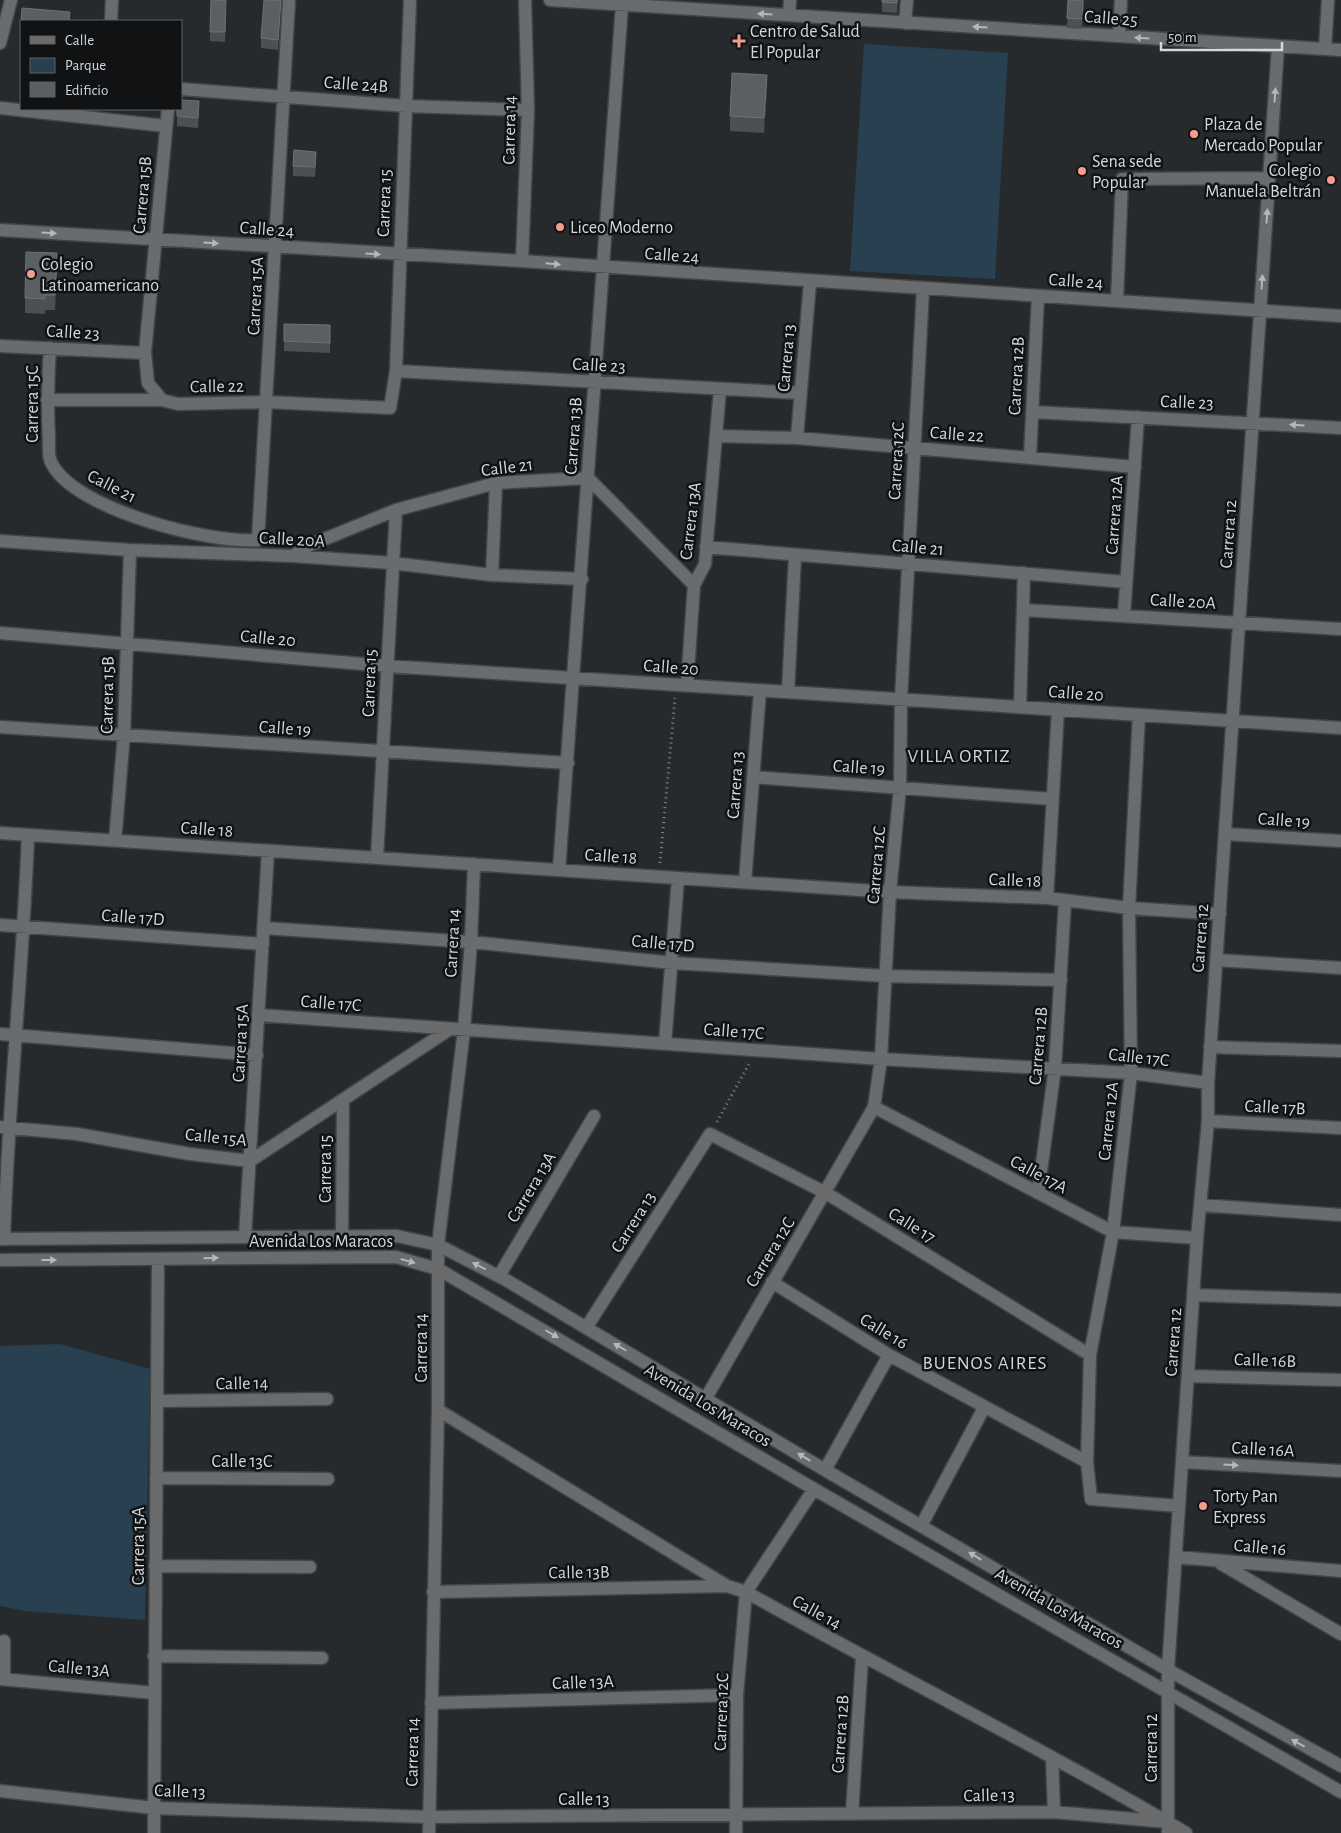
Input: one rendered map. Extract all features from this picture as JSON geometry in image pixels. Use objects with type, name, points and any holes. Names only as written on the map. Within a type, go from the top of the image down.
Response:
[{"type":"street","points":[[0,43],[10,0]]},
{"type":"street","points":[[111,20],[112,0]]},
{"type":"street","name":"Carrera 15A","points":[[258,540],[289,0]]},
{"type":"street","name":"Carrera 15","points":[[390,408],[396,371],[410,0]]},
{"type":"street","name":"Carrera 14","points":[[522,261],[528,110],[524,0]]},
{"type":"street","name":"Calle 25","points":[[550,0],[622,5],[670,4],[905,23],[1341,50]]},
{"type":"street","points":[[789,15],[790,0]]},
{"type":"street","points":[[905,23],[907,0]]},
{"type":"street","points":[[1119,36],[1121,0]]},
{"type":"street","points":[[1325,49],[1328,0]]},
{"type":"street","name":"Carrera 13B","points":[[559,870],[582,579],[622,5]]},
{"type":"street","name":"Carrera 12","points":[[1168,1828],[1168,1670],[1197,1238],[1208,1121],[1210,1047],[1278,46]]},
{"type":"street","name":"Calle 24B","points":[[182,89],[406,106],[528,110]]},
{"type":"street","points":[[0,108],[20,109]]},
{"type":"street","points":[[36,110],[107,114],[166,126]]},
{"type":"street","name":"Carrera 15B","points":[[162,400],[148,383],[145,353],[168,110]]},
{"type":"street","points":[[1117,301],[1122,179],[1269,178]]},
{"type":"street","name":"Calle 24","points":[[0,230],[400,256],[522,261],[810,282],[1341,316]]},
{"type":"street","name":"Carrera 13","points":[[797,438],[810,282]]},
{"type":"street","name":"Carrera 12C","points":[[706,1398],[874,1107],[881,1060],[890,892],[900,787],[900,699],[923,289]]},
{"type":"street","name":"Carrera 12B","points":[[1030,457],[1038,296]]},
{"type":"street","name":"Calle 23","points":[[0,346],[145,353]]},
{"type":"street","name":"Carrera 15C","points":[[50,348],[47,400],[50,460]]},
{"type":"street","name":"Calle 23","points":[[396,371],[800,393]]},
{"type":"street","name":"Carrera 13A","points":[[682,685],[694,584],[705,564],[720,389]]},
{"type":"street","name":"Calle 22","points":[[47,400],[162,400],[178,404],[267,402],[390,408]]},
{"type":"street","name":"Calle 23","points":[[1032,412],[1341,428]]},
{"type":"street","name":"Carrera 12A","points":[[1124,615],[1138,417]]},
{"type":"street","name":"Calle 22","points":[[716,436],[797,438],[1135,467]]},
{"type":"street","name":"Calle 21","points":[[50,460],[59,475],[75,487],[129,515],[192,534],[239,541],[258,540]]},
{"type":"street","points":[[588,478],[694,584]]},
{"type":"street","name":"Calle 21","points":[[293,556],[310,545],[396,510],[496,483],[588,478]]},
{"type":"street","points":[[492,575],[496,483]]},
{"type":"street","name":"Carrera 15","points":[[377,858],[396,510]]},
{"type":"street","points":[[258,540],[275,555]]},
{"type":"street","name":"Calle 20A","points":[[0,541],[130,550],[293,556],[392,563],[492,575],[582,579]]},
{"type":"street","name":"Calle 21","points":[[706,547],[795,556],[1126,582]]},
{"type":"street","name":"Carrera 15B","points":[[115,840],[124,734],[130,550]]},
{"type":"street","points":[[788,692],[795,556]]},
{"type":"street","points":[[1020,707],[1024,574]]},
{"type":"street","name":"Calle 20A","points":[[1023,610],[1239,621],[1341,629]]},
{"type":"street","name":"Calle 20","points":[[0,634],[387,666],[1341,728]]},
{"type":"street","name":"Carrera 13","points":[[745,882],[760,690]]},
{"type":"street","points":[[1047,898],[1058,709]]},
{"type":"street","name":"Carrera 12A","points":[[1139,715],[1129,908],[1131,1073],[1113,1232],[1090,1354],[1086,1462],[1091,1499],[1179,1506]]},
{"type":"street","name":"Calle 19","points":[[0,727],[568,763]]},
{"type":"street","name":"Calle 19","points":[[753,777],[1052,798]]},
{"type":"street","name":"Calle 18","points":[[0,833],[890,892],[1047,898],[1129,908],[1220,914]]},
{"type":"street","name":"Calle 19","points":[[1225,834],[1341,841]]},
{"type":"street","points":[[2,1239],[6,1128],[25,927],[28,835]]},
{"type":"street","name":"Carrera 15A","points":[[245,1237],[268,851]]},
{"type":"street","name":"Carrera 14","points":[[428,1833],[432,1592],[438,1410],[438,1245],[464,1030],[471,942],[474,864]]},
{"type":"street","points":[[665,1044],[673,962],[678,878]]},
{"type":"street","name":"Carrera 12B","points":[[1038,1193],[1055,1068],[1065,901]]},
{"type":"street","name":"Calle 17D","points":[[0,925],[263,944]]},
{"type":"street","name":"Calle 17D","points":[[264,928],[471,942],[673,962],[886,976],[1060,980]]},
{"type":"street","points":[[1216,960],[1341,968]]},
{"type":"street","name":"Calle 17C","points":[[258,1015],[881,1060],[1131,1073],[1208,1083]]},
{"type":"street","name":"Calle 15A","points":[[6,1128],[77,1134],[190,1154],[250,1161],[450,1029]]},
{"type":"street","points":[[0,1034],[257,1055]]},
{"type":"street","points":[[1210,1047],[1341,1051]]},
{"type":"street","name":"Carrera 15","points":[[342,1101],[342,1236]]},
{"type":"street","name":"Calle 17A","points":[[874,1107],[1113,1232],[1197,1238]]},
{"type":"street","name":"Carrera 13A","points":[[499,1276],[594,1116]]},
{"type":"street","name":"Calle 17B","points":[[1208,1121],[1341,1128]]},
{"type":"street","name":"Carrera 13","points":[[586,1328],[710,1134]]},
{"type":"street","name":"Calle 17","points":[[710,1134],[826,1193],[1090,1354]]},
{"type":"street","points":[[1200,1205],[1341,1215]]},
{"type":"street","name":"Avenida Los Maracos","points":[[2,1239],[397,1236],[438,1245],[499,1276],[824,1470],[922,1524],[1168,1670],[1341,1766]]},
{"type":"street","name":"Avenida Los Maracos","points":[[0,1260],[396,1257],[438,1269],[814,1489],[1341,1792]]},
{"type":"street","name":"Carrera 15A","points":[[154,1833],[158,1260]]},
{"type":"street","name":"Calle 16","points":[[772,1282],[889,1355],[1086,1462]]},
{"type":"street","points":[[1194,1295],[1341,1300]]},
{"type":"street","points":[[824,1470],[889,1355]]},
{"type":"street","name":"Calle 16B","points":[[1188,1376],[1341,1380]]},
{"type":"street","name":"Calle 14","points":[[156,1401],[327,1399]]},
{"type":"street","points":[[922,1524],[984,1408]]},
{"type":"street","name":"Calle 14","points":[[438,1410],[727,1586],[746,1592],[862,1657],[1052,1757],[1168,1828],[1186,1833]]},
{"type":"street","name":"Calle 16A","points":[[1182,1462],[1341,1471]]},
{"type":"street","name":"Calle 13C","points":[[156,1478],[328,1480]]},
{"type":"street","points":[[746,1592],[814,1489]]},
{"type":"street","name":"Calle 16","points":[[1176,1557],[1341,1571]]},
{"type":"street","points":[[1216,1561],[1341,1634]]},
{"type":"street","points":[[155,1566],[310,1567]]},
{"type":"street","name":"Calle 13B","points":[[432,1592],[727,1586]]},
{"type":"street","name":"Carrera 12C","points":[[736,1833],[737,1695],[746,1592]]},
{"type":"street","points":[[2,1679],[4,1641]]},
{"type":"street","points":[[154,1656],[322,1658]]},
{"type":"street","name":"Carrera 12B","points":[[852,1814],[862,1657]]},
{"type":"street","name":"Calle 13A","points":[[2,1679],[155,1693]]},
{"type":"street","name":"Calle 13A","points":[[431,1704],[737,1695]]},
{"type":"street","points":[[1052,1757],[1054,1812]]},
{"type":"street","name":"Calle 13","points":[[0,1791],[154,1808],[429,1817],[1054,1812],[1168,1828]]},
{"type":"path","points":[[658,877],[682,685]]},
{"type":"path","points":[[710,1134],[757,1050]]},
{"type":"green space","points":[[864,44],[1008,53],[995,279],[850,271]]},
{"type":"green space","points":[[60,1344],[150,1369],[145,1620],[26,1611],[0,1606],[0,1346]]},
{"type":"building","points":[[211,0],[226,0],[225,32],[210,32]]},
{"type":"building","points":[[264,0],[281,0],[278,40],[261,38]]},
{"type":"building","points":[[882,0],[897,0],[897,3],[882,2]]},
{"type":"building","points":[[1068,0],[1083,0],[1082,19],[1067,18]]},
{"type":"building","points":[[22,8],[70,12],[69,20],[21,20]]},
{"type":"building","points":[[732,73],[767,75],[764,118],[730,116]]},
{"type":"building","points":[[182,100],[199,101],[198,118],[177,116],[177,110],[182,110]]},
{"type":"building","points":[[294,150],[316,152],[315,167],[293,166]]},
{"type":"building","points":[[26,252],[57,253],[55,295],[45,295],[45,299],[25,298]]},
{"type":"building","points":[[284,324],[330,325],[330,343],[284,341]]},
{"type":"place","name":"Centro de Salud El Popular","points":[[739,41]]},
{"type":"place","name":"Plaza de Mercado Popular","points":[[1194,134]]},
{"type":"place","name":"Sena sede Popular","points":[[1082,171]]},
{"type":"place","name":"Colegio Manuela Beltrán","points":[[1331,180]]},
{"type":"place","name":"Liceo Moderno","points":[[560,227]]},
{"type":"place","name":"Colegio Latinoamericano","points":[[31,274]]},
{"type":"place","name":"Torty Pan Express","points":[[1203,1506]]},
{"type":"district","name":"VILLA ORTIZ","points":[[959,755]]},
{"type":"district","name":"BUENOS AIRES","points":[[985,1362]]}]
